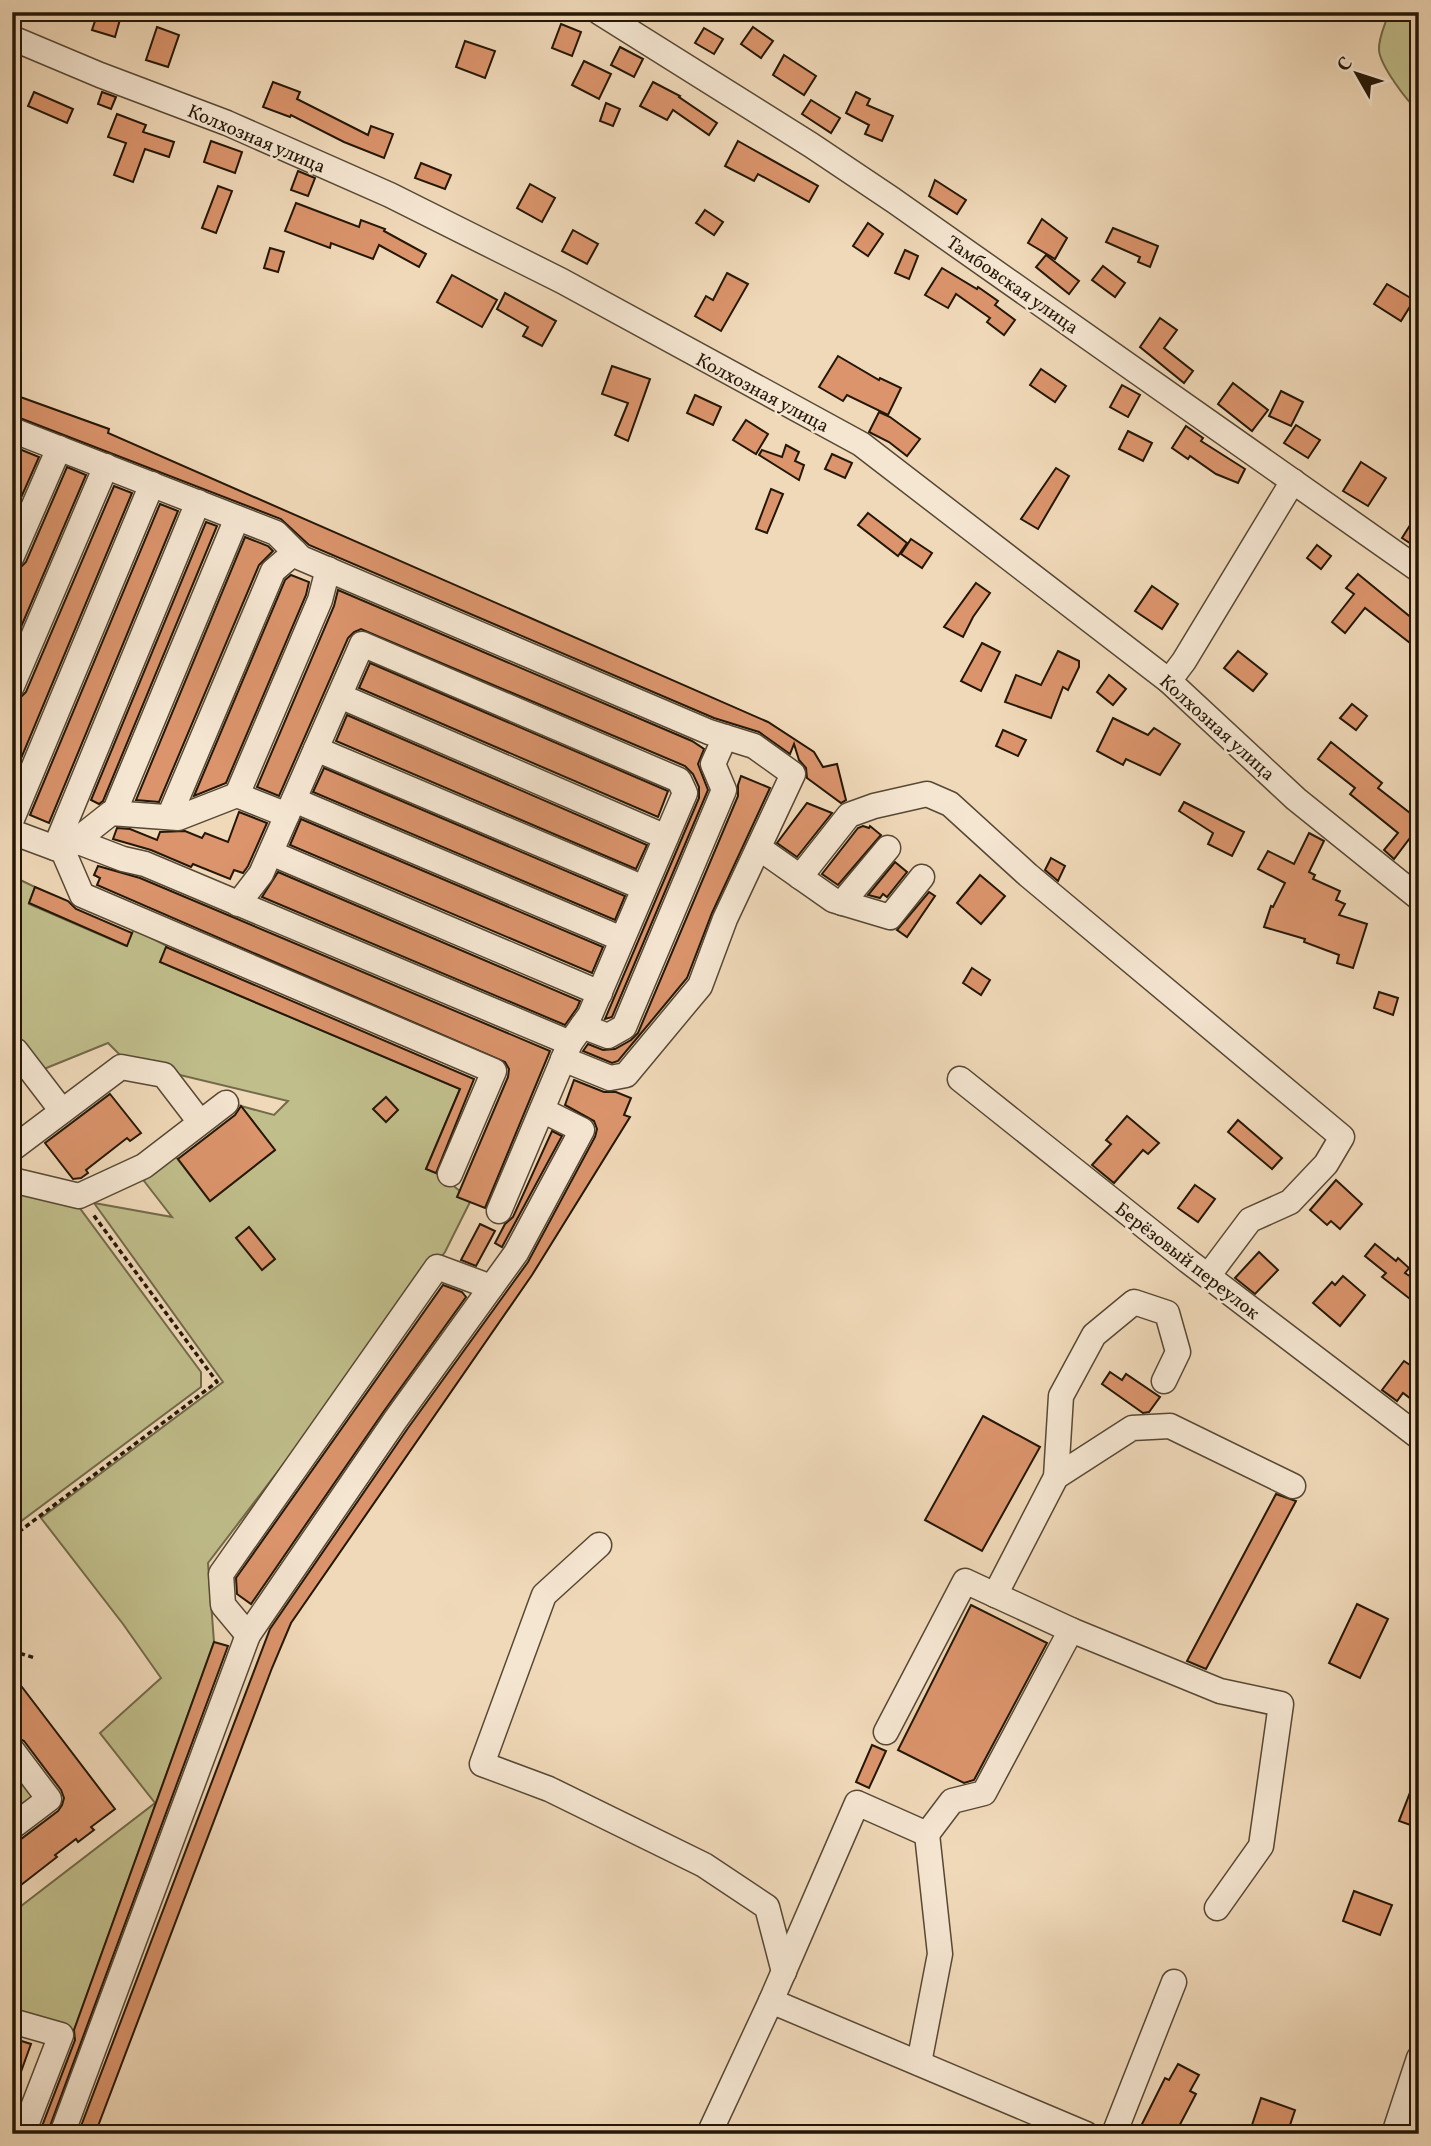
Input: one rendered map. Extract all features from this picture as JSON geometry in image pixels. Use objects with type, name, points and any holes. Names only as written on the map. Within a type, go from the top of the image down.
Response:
[{"type":"street","name":"Тамбовская улица","points":[[599,12],[811,145],[893,200],[1419,570]]},
{"type":"street","name":"Колхозная улица","points":[[12,38],[227,123],[390,195],[562,281],[861,444],[1169,681],[1296,799],[1419,898]]},
{"type":"street","points":[[12,430],[276,533],[301,558],[725,737],[754,746],[793,774],[725,919],[700,986],[626,1075],[610,1078],[572,1043],[145,864],[65,847],[12,832]]},
{"type":"street","points":[[12,556],[59,448]]},
{"type":"street","points":[[12,686],[106,466]]},
{"type":"street","points":[[1169,681],[1184,662],[1293,481]]},
{"type":"street","points":[[12,819],[152,484]]},
{"type":"street","points":[[198,502],[65,847],[82,895],[494,1071],[450,1174]]},
{"type":"street","points":[[65,847],[114,813],[237,518]]},
{"type":"street","points":[[169,817],[273,571],[295,552]]},
{"type":"street","points":[[237,795],[320,600],[328,569]]},
{"type":"street","points":[[239,904],[261,874],[271,853],[362,643],[679,780],[685,793],[600,993],[572,1043],[499,1211]]},
{"type":"street","points":[[340,696],[666,837]]},
{"type":"street","points":[[572,1043],[608,1036],[624,1027],[724,790],[713,764],[725,737]]},
{"type":"street","points":[[316,749],[644,888]]},
{"type":"street","points":[[800,877],[849,815],[874,806],[927,794],[950,804],[1028,875],[1342,1138],[1326,1164],[1290,1202],[1250,1220],[1208,1276]]},
{"type":"street","points":[[114,813],[178,818],[237,795],[290,807],[622,939]]},
{"type":"street","points":[[759,848],[833,900],[890,917],[922,877]]},
{"type":"street","points":[[842,903],[887,848]]},
{"type":"street","points":[[271,853],[600,993]]},
{"type":"street","points":[[16,1051],[62,1111]]},
{"type":"street","points":[[12,1149],[121,1067],[164,1075],[200,1122]]},
{"type":"street","name":"Берёзовый переулок","points":[[960,1079],[1208,1276],[1419,1437]]},
{"type":"street","points":[[12,1180],[79,1196],[144,1166],[226,1103]]},
{"type":"street","points":[[62,2134],[248,1635],[396,1419],[516,1253],[582,1130],[542,1110]]},
{"type":"street","points":[[248,1635],[223,1605],[221,1574],[437,1267],[491,1287]]},
{"type":"street","points":[[995,1595],[1055,1477],[1061,1396],[1094,1335],[1133,1302],[1167,1313],[1178,1352],[1164,1381]]},
{"type":"street","points":[[1055,1477],[1132,1428],[1170,1426],[1293,1486]]},
{"type":"street","points":[[598,1545],[544,1595],[482,1764],[549,1788],[704,1865],[767,1907],[784,1972]]},
{"type":"street","points":[[886,1732],[965,1581],[1071,1630],[1220,1691],[1281,1704],[1261,1846],[1217,1908]]},
{"type":"street","points":[[919,2063],[940,1954],[927,1834],[952,1801],[984,1793],[1071,1630]]},
{"type":"street","points":[[12,1750],[49,1799],[12,1827]]},
{"type":"street","points":[[709,2134],[784,1972],[857,1803],[927,1834]]},
{"type":"street","points":[[1114,2134],[1174,1982]]},
{"type":"street","points":[[771,2001],[1086,2134]]},
{"type":"street","points":[[12,2021],[61,2035],[20,2128]]},
{"type":"street","points":[[1394,2134],[1419,2058]]},
{"type":"path","points":[[12,1537],[217,1382],[79,1196]]},
{"type":"path","points":[[12,1651],[34,1658]]},
{"type":"shaded area","points":[[1389,12],[1419,12],[1419,111],[1395,83],[1381,57],[1380,41]]},
{"type":"shaded area","points":[[12,876],[35,887],[29,904],[126,946],[134,929],[167,946],[160,962],[460,1089],[426,1169],[440,1175],[471,1200],[445,1252],[208,1563],[214,1642],[73,2034],[12,2010],[12,1913],[155,1803],[100,1733],[161,1678],[41,1518],[223,1382],[94,1203],[172,1217],[144,1181],[149,1171],[172,1152],[210,1201],[275,1150],[241,1106],[274,1115],[288,1101],[155,1069],[121,1056],[108,1043],[39,1071],[12,1043]]},
{"type":"shaded area","points":[[12,1187],[73,1199],[201,1372],[201,1387],[12,1528]]},
{"type":"shaded area","points":[[12,1758],[34,1788],[28,1809],[12,1821]]},
{"type":"building","points":[[98,12],[121,16],[115,37],[92,30]]},
{"type":"building","points":[[561,24],[581,32],[572,56],[552,48]]},
{"type":"building","points":[[157,27],[179,35],[168,67],[146,60]]},
{"type":"building","points":[[753,27],[773,41],[761,58],[741,44]]},
{"type":"building","points":[[704,28],[723,39],[714,54],[695,43]]},
{"type":"building","points":[[465,41],[495,51],[485,78],[456,67]]},
{"type":"building","points":[[620,47],[643,59],[634,77],[611,65]]},
{"type":"building","points":[[784,55],[816,76],[804,95],[773,75]]},
{"type":"building","points":[[584,61],[611,74],[599,99],[572,85]]},
{"type":"building","points":[[273,82],[300,92],[297,99],[368,135],[371,126],[393,134],[384,158],[344,142],[291,115],[290,117],[263,107]]},
{"type":"building","points":[[653,82],[680,96],[717,123],[709,135],[673,110],[667,120],[640,106]]},
{"type":"building","points":[[34,92],[73,109],[67,123],[28,106]]},
{"type":"building","points":[[102,92],[116,97],[111,109],[98,104]]},
{"type":"building","points":[[856,92],[870,99],[867,105],[893,116],[882,141],[865,134],[869,125],[846,113]]},
{"type":"building","points":[[811,100],[840,118],[831,133],[802,114]]},
{"type":"building","points":[[606,103],[620,109],[613,126],[600,121]]},
{"type":"building","points":[[117,114],[146,125],[143,132],[174,142],[169,157],[145,149],[133,182],[114,175],[126,143],[108,137]]},
{"type":"building","points":[[211,141],[242,152],[235,173],[204,162]]},
{"type":"building","points":[[738,141],[818,186],[809,202],[758,174],[754,181],[725,166]]},
{"type":"building","points":[[421,163],[451,175],[445,189],[415,178]]},
{"type":"building","points":[[298,171],[315,178],[308,196],[291,190]]},
{"type":"building","points":[[935,180],[966,200],[957,214],[929,196]]},
{"type":"building","points":[[530,184],[555,198],[542,222],[517,208]]},
{"type":"building","points":[[218,186],[232,191],[216,233],[202,228]]},
{"type":"building","points":[[296,203],[359,227],[361,220],[385,229],[384,231],[426,254],[419,267],[379,245],[373,259],[331,243],[330,248],[285,231]]},
{"type":"building","points":[[705,210],[723,222],[714,235],[696,223]]},
{"type":"building","points":[[1042,219],[1067,238],[1055,259],[1028,243]]},
{"type":"building","points":[[868,223],[883,234],[868,256],[853,246]]},
{"type":"building","points":[[1113,228],[1158,246],[1150,267],[1138,262],[1140,257],[1106,242]]},
{"type":"building","points":[[573,230],[598,244],[587,264],[562,251]]},
{"type":"building","points":[[270,248],[284,252],[278,272],[264,268]]},
{"type":"building","points":[[905,250],[918,256],[909,279],[895,273]]},
{"type":"building","points":[[1046,255],[1079,281],[1069,294],[1036,267]]},
{"type":"building","points":[[1103,266],[1125,283],[1115,297],[1092,280]]},
{"type":"building","points":[[942,268],[998,301],[995,305],[1015,320],[1004,335],[987,322],[990,318],[956,294],[948,308],[925,295]]},
{"type":"building","points":[[727,273],[748,284],[721,331],[695,316],[706,296],[713,300]]},
{"type":"building","points":[[452,275],[497,300],[482,327],[437,302]]},
{"type":"building","points":[[1387,284],[1414,300],[1401,321],[1374,304]]},
{"type":"building","points":[[505,293],[556,321],[542,346],[523,336],[528,327],[497,309]]},
{"type":"building","points":[[1160,318],[1177,330],[1164,348],[1193,371],[1184,383],[1140,347]]},
{"type":"building","points":[[838,356],[879,380],[880,378],[901,388],[888,415],[847,395],[843,401],[819,387]]},
{"type":"building","points":[[612,366],[650,379],[628,441],[615,435],[628,403],[602,394]]},
{"type":"building","points":[[1041,369],[1066,386],[1055,402],[1030,385]]},
{"type":"building","points":[[1233,383],[1268,410],[1252,431],[1218,404]]},
{"type":"building","points":[[1122,385],[1140,395],[1128,417],[1110,407]]},
{"type":"building","points":[[1281,391],[1303,402],[1291,426],[1269,416]]},
{"type":"building","points":[[12,394],[109,429],[108,433],[768,722],[814,752],[823,767],[837,764],[846,800],[841,803],[807,778],[806,768],[799,760],[794,744],[790,754],[759,732],[714,718],[309,545],[281,519],[12,415]]},
{"type":"building","points":[[695,395],[721,407],[713,425],[687,413]]},
{"type":"building","points":[[879,412],[920,439],[907,456],[889,442],[869,432]]},
{"type":"building","points":[[746,420],[768,434],[756,454],[733,440]]},
{"type":"building","points":[[1296,425],[1320,440],[1308,458],[1284,443]]},
{"type":"building","points":[[1186,426],[1203,438],[1201,441],[1245,469],[1238,483],[1216,474],[1190,456],[1188,459],[1172,448]]},
{"type":"building","points":[[1128,431],[1152,443],[1143,461],[1119,449]]},
{"type":"building","points":[[786,445],[799,452],[795,461],[804,465],[799,480],[759,455],[762,450],[782,457]]},
{"type":"building","points":[[12,446],[39,457],[12,518]]},
{"type":"building","points":[[832,454],[852,463],[845,478],[825,469]]},
{"type":"building","points":[[1361,462],[1386,478],[1368,506],[1343,491]]},
{"type":"building","points":[[67,467],[86,475],[12,648],[12,571],[26,562]]},
{"type":"building","points":[[1056,468],[1069,476],[1038,529],[1021,519]]},
{"type":"building","points":[[114,486],[132,493],[12,780],[12,701],[26,692]]},
{"type":"building","points":[[771,489],[783,494],[767,533],[756,529]]},
{"type":"building","points":[[160,504],[178,511],[49,823],[30,815]]},
{"type":"building","points":[[1419,511],[1419,549],[1402,538]]},
{"type":"building","points":[[868,513],[907,543],[898,556],[858,525]]},
{"type":"building","points":[[206,522],[217,526],[103,801],[99,804],[91,800]]},
{"type":"building","points":[[245,537],[268,546],[273,551],[259,565],[159,802],[136,800]]},
{"type":"building","points":[[911,539],[932,553],[922,568],[901,554]]},
{"type":"building","points":[[1317,545],[1331,556],[1321,569],[1307,558]]},
{"type":"building","points":[[1358,574],[1419,624],[1419,650],[1365,608],[1345,633],[1332,622],[1354,594],[1346,588]]},
{"type":"building","points":[[291,575],[309,582],[306,595],[226,783],[194,796],[285,580]]},
{"type":"building","points":[[976,583],[990,593],[963,637],[944,627]]},
{"type":"building","points":[[1152,586],[1178,604],[1162,629],[1135,611]]},
{"type":"building","points":[[338,590],[692,741],[704,749],[698,764],[708,790],[612,1017],[605,1019],[699,798],[699,787],[693,774],[685,766],[361,629],[348,638],[279,796],[257,787],[334,606]]},
{"type":"building","points":[[982,643],[1000,652],[981,691],[961,681]]},
{"type":"building","points":[[1058,651],[1079,661],[1079,667],[1068,690],[1063,687],[1051,718],[1005,702],[1016,675],[1041,685]]},
{"type":"building","points":[[1238,651],[1267,674],[1253,691],[1224,668]]},
{"type":"building","points":[[370,663],[668,791],[658,817],[359,688]]},
{"type":"building","points":[[1109,675],[1126,689],[1113,705],[1097,692]]},
{"type":"building","points":[[1352,704],[1367,716],[1356,730],[1340,718]]},
{"type":"building","points":[[347,715],[647,845],[636,869],[336,741]]},
{"type":"building","points":[[1113,718],[1148,735],[1154,728],[1180,744],[1160,775],[1126,759],[1123,765],[1097,751]]},
{"type":"building","points":[[1003,730],[1026,740],[1018,756],[996,746]]},
{"type":"building","points":[[1331,742],[1382,783],[1378,788],[1419,820],[1419,845],[1410,838],[1394,859],[1384,850],[1398,833],[1350,794],[1355,788],[1318,759]]},
{"type":"building","points":[[324,768],[625,896],[615,920],[313,792]]},
{"type":"building","points":[[741,776],[770,788],[712,913],[687,978],[618,1061],[612,1063],[583,1051],[588,1044],[603,1050],[615,1049],[638,1033],[738,796]]},
{"type":"building","points":[[1184,802],[1244,832],[1232,856],[1208,844],[1213,833],[1179,811]]},
{"type":"building","points":[[807,803],[832,813],[797,857],[777,843]]},
{"type":"building","points":[[239,812],[267,823],[248,866],[243,873],[234,870],[230,879],[193,864],[191,867],[151,850],[113,839],[117,828],[130,829],[157,840],[160,832],[185,831],[202,838],[205,833],[228,842]]},
{"type":"building","points":[[301,819],[603,947],[592,973],[290,845]]},
{"type":"building","points":[[870,826],[881,835],[838,885],[822,874],[858,828]]},
{"type":"building","points":[[1309,833],[1324,841],[1309,872],[1315,875],[1313,879],[1340,891],[1336,900],[1345,904],[1339,915],[1367,924],[1353,968],[1337,963],[1339,955],[1304,942],[1305,939],[1264,927],[1271,906],[1273,907],[1285,883],[1258,869],[1268,851],[1294,864]]},
{"type":"building","points":[[1051,858],[1065,866],[1058,881],[1045,870]]},
{"type":"building","points":[[895,862],[907,872],[887,897],[883,894],[880,898],[868,895]]},
{"type":"building","points":[[98,866],[140,878],[550,1051],[485,1208],[457,1197],[508,1077],[509,1069],[505,1062],[97,885],[100,878],[94,875]]},
{"type":"building","points":[[278,872],[580,1001],[577,1008],[565,1025],[262,897]]},
{"type":"building","points":[[980,875],[1005,896],[981,924],[957,903]]},
{"type":"building","points":[[35,887],[68,901],[76,909],[132,933],[127,946],[29,903]]},
{"type":"building","points":[[929,892],[935,896],[907,937],[897,930]]},
{"type":"building","points":[[166,947],[474,1079],[436,1173],[426,1169],[460,1089],[160,962]]},
{"type":"building","points":[[972,968],[990,980],[981,995],[963,983]]},
{"type":"building","points":[[1379,992],[1398,998],[1393,1015],[1374,1008]]},
{"type":"building","points":[[574,1080],[604,1092],[616,1092],[631,1098],[624,1115],[630,1117],[532,1275],[291,1623],[95,2134],[78,2134],[270,1629],[408,1428],[528,1262],[595,1137],[597,1129],[594,1121],[565,1105]]},
{"type":"building","points":[[110,1094],[141,1133],[130,1141],[127,1138],[86,1170],[88,1173],[73,1179],[45,1143]]},
{"type":"building","points":[[386,1097],[398,1110],[386,1122],[373,1109]]},
{"type":"building","points":[[241,1106],[275,1150],[210,1201],[178,1159],[235,1115]]},
{"type":"building","points":[[1127,1116],[1159,1143],[1148,1154],[1143,1150],[1114,1183],[1092,1165],[1111,1144],[1106,1140]]},
{"type":"building","points":[[1238,1120],[1282,1158],[1272,1169],[1228,1132]]},
{"type":"building","points":[[552,1131],[562,1136],[502,1247],[495,1243],[505,1224],[513,1217]]},
{"type":"building","points":[[1336,1180],[1362,1204],[1340,1229],[1331,1221],[1327,1225],[1310,1210]]},
{"type":"building","points":[[1195,1185],[1215,1199],[1198,1222],[1178,1208]]},
{"type":"building","points":[[480,1224],[495,1231],[476,1266],[461,1260]]},
{"type":"building","points":[[249,1227],[275,1259],[262,1270],[236,1238]]},
{"type":"building","points":[[1375,1244],[1396,1261],[1398,1258],[1409,1268],[1405,1273],[1419,1282],[1419,1306],[1382,1277],[1386,1273],[1365,1256]]},
{"type":"building","points":[[1259,1252],[1278,1270],[1255,1294],[1235,1278]]},
{"type":"building","points":[[1343,1276],[1365,1295],[1340,1326],[1313,1303],[1332,1282],[1335,1285]]},
{"type":"building","points":[[443,1285],[462,1292],[466,1297],[251,1604],[237,1594],[236,1578]]},
{"type":"building","points":[[1404,1361],[1419,1371],[1419,1405],[1403,1393],[1397,1401],[1382,1390]]},
{"type":"building","points":[[1110,1372],[1122,1380],[1126,1374],[1160,1397],[1149,1412],[1143,1413],[1102,1384]]},
{"type":"building","points":[[983,1416],[1040,1447],[982,1551],[925,1520]]},
{"type":"building","points":[[1276,1494],[1296,1501],[1206,1669],[1187,1661]]},
{"type":"building","points":[[1357,1604],[1388,1619],[1360,1678],[1329,1663]]},
{"type":"building","points":[[971,1605],[1047,1643],[974,1780],[964,1783],[898,1750]]},
{"type":"building","points":[[214,1642],[228,1646],[47,2134],[39,2134],[75,2040],[74,2030]]},
{"type":"building","points":[[22,1687],[115,1809],[91,1827],[94,1830],[78,1842],[76,1839],[12,1892],[12,1842],[21,1839],[58,1811],[64,1798],[61,1790],[24,1741],[12,1735],[12,1694]]},
{"type":"building","points":[[872,1745],[886,1751],[869,1788],[856,1782]]},
{"type":"building","points":[[1419,1772],[1419,1828],[1399,1821]]},
{"type":"building","points":[[1354,1891],[1392,1905],[1380,1935],[1343,1921]]},
{"type":"building","points":[[15,2039],[31,2044],[14,2091],[12,2047]]},
{"type":"building","points":[[1178,2064],[1199,2075],[1190,2091],[1196,2094],[1175,2134],[1137,2134],[1165,2078],[1169,2080]]},
{"type":"building","points":[[1261,2098],[1295,2110],[1287,2134],[1249,2134]]}]
